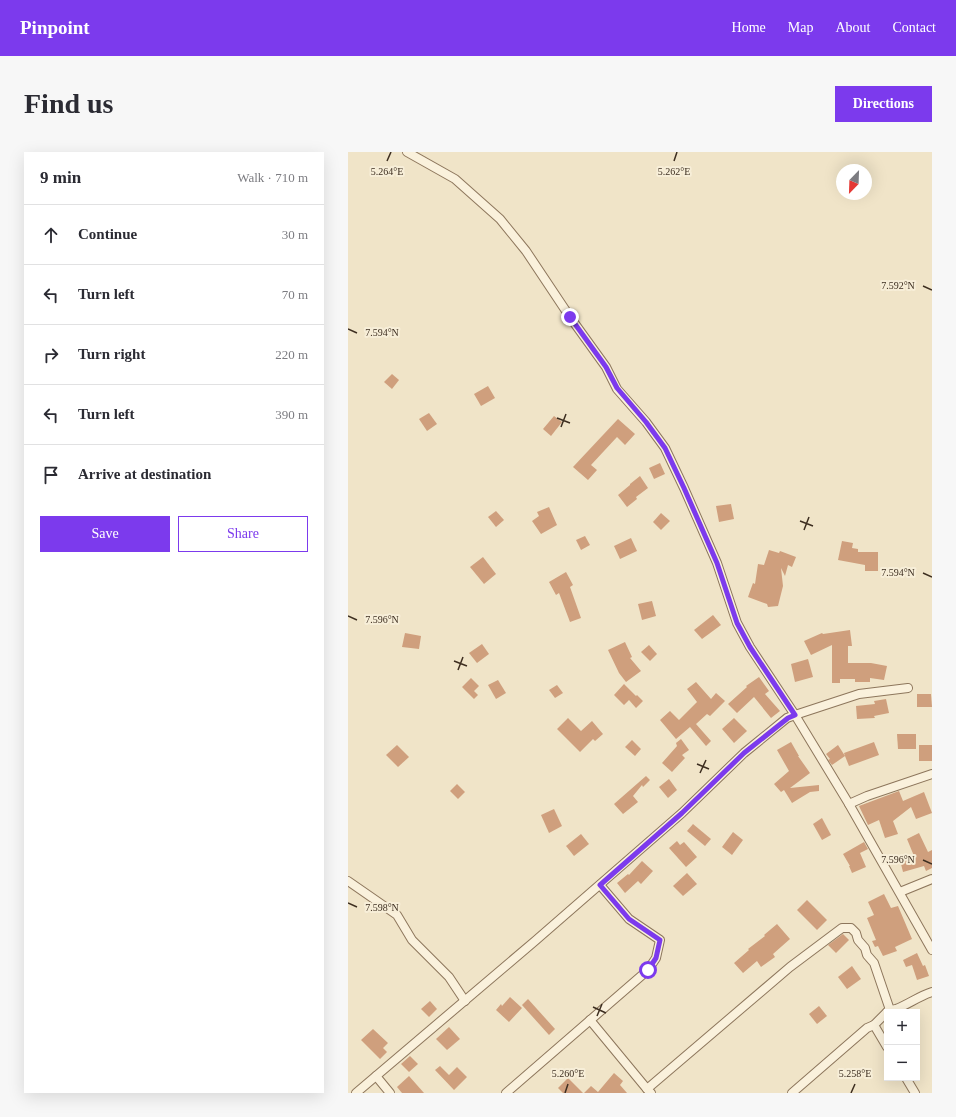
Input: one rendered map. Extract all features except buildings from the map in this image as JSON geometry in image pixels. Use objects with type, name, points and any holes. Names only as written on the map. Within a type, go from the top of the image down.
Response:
[{"type":"street","points":[[407,152],[455,179],[500,219],[526,251],[570,317],[606,367],[617,388],[646,422],[665,448],[717,563],[737,623],[750,647],[795,715],[849,804],[932,950]]},
{"type":"street","points":[[356,1093],[466,1001],[600,885],[682,813],[744,753],[788,718],[859,694],[908,688]]},
{"type":"street","points":[[849,804],[867,796],[932,774]]},
{"type":"street","points":[[900,892],[932,879]]},
{"type":"street","points":[[348,882],[397,915],[412,940],[449,977],[466,1001]]},
{"type":"street","points":[[506,1093],[648,970],[656,958],[660,940],[629,919],[600,885]]},
{"type":"street","points":[[590,1020],[649,1091],[790,967],[842,928],[850,928],[856,933],[858,940],[874,963],[887,1009]]},
{"type":"street","points":[[895,1009],[932,992]]},
{"type":"street","points":[[792,1093],[884,1015]]},
{"type":"street","points":[[874,1025],[886,1045]]},
{"type":"street","points":[[376,1076],[390,1093]]},
{"type":"street","points":[[908,1081],[915,1093]]},
{"type":"street","points":[[514,1086],[519,1093]]},
{"type":"route","points":[[570,317],[606,367],[617,388],[646,422],[665,448],[717,563],[737,623],[750,647],[795,715],[788,718],[744,753],[682,813],[600,885],[629,919],[660,940],[656,958],[648,970]]}]
